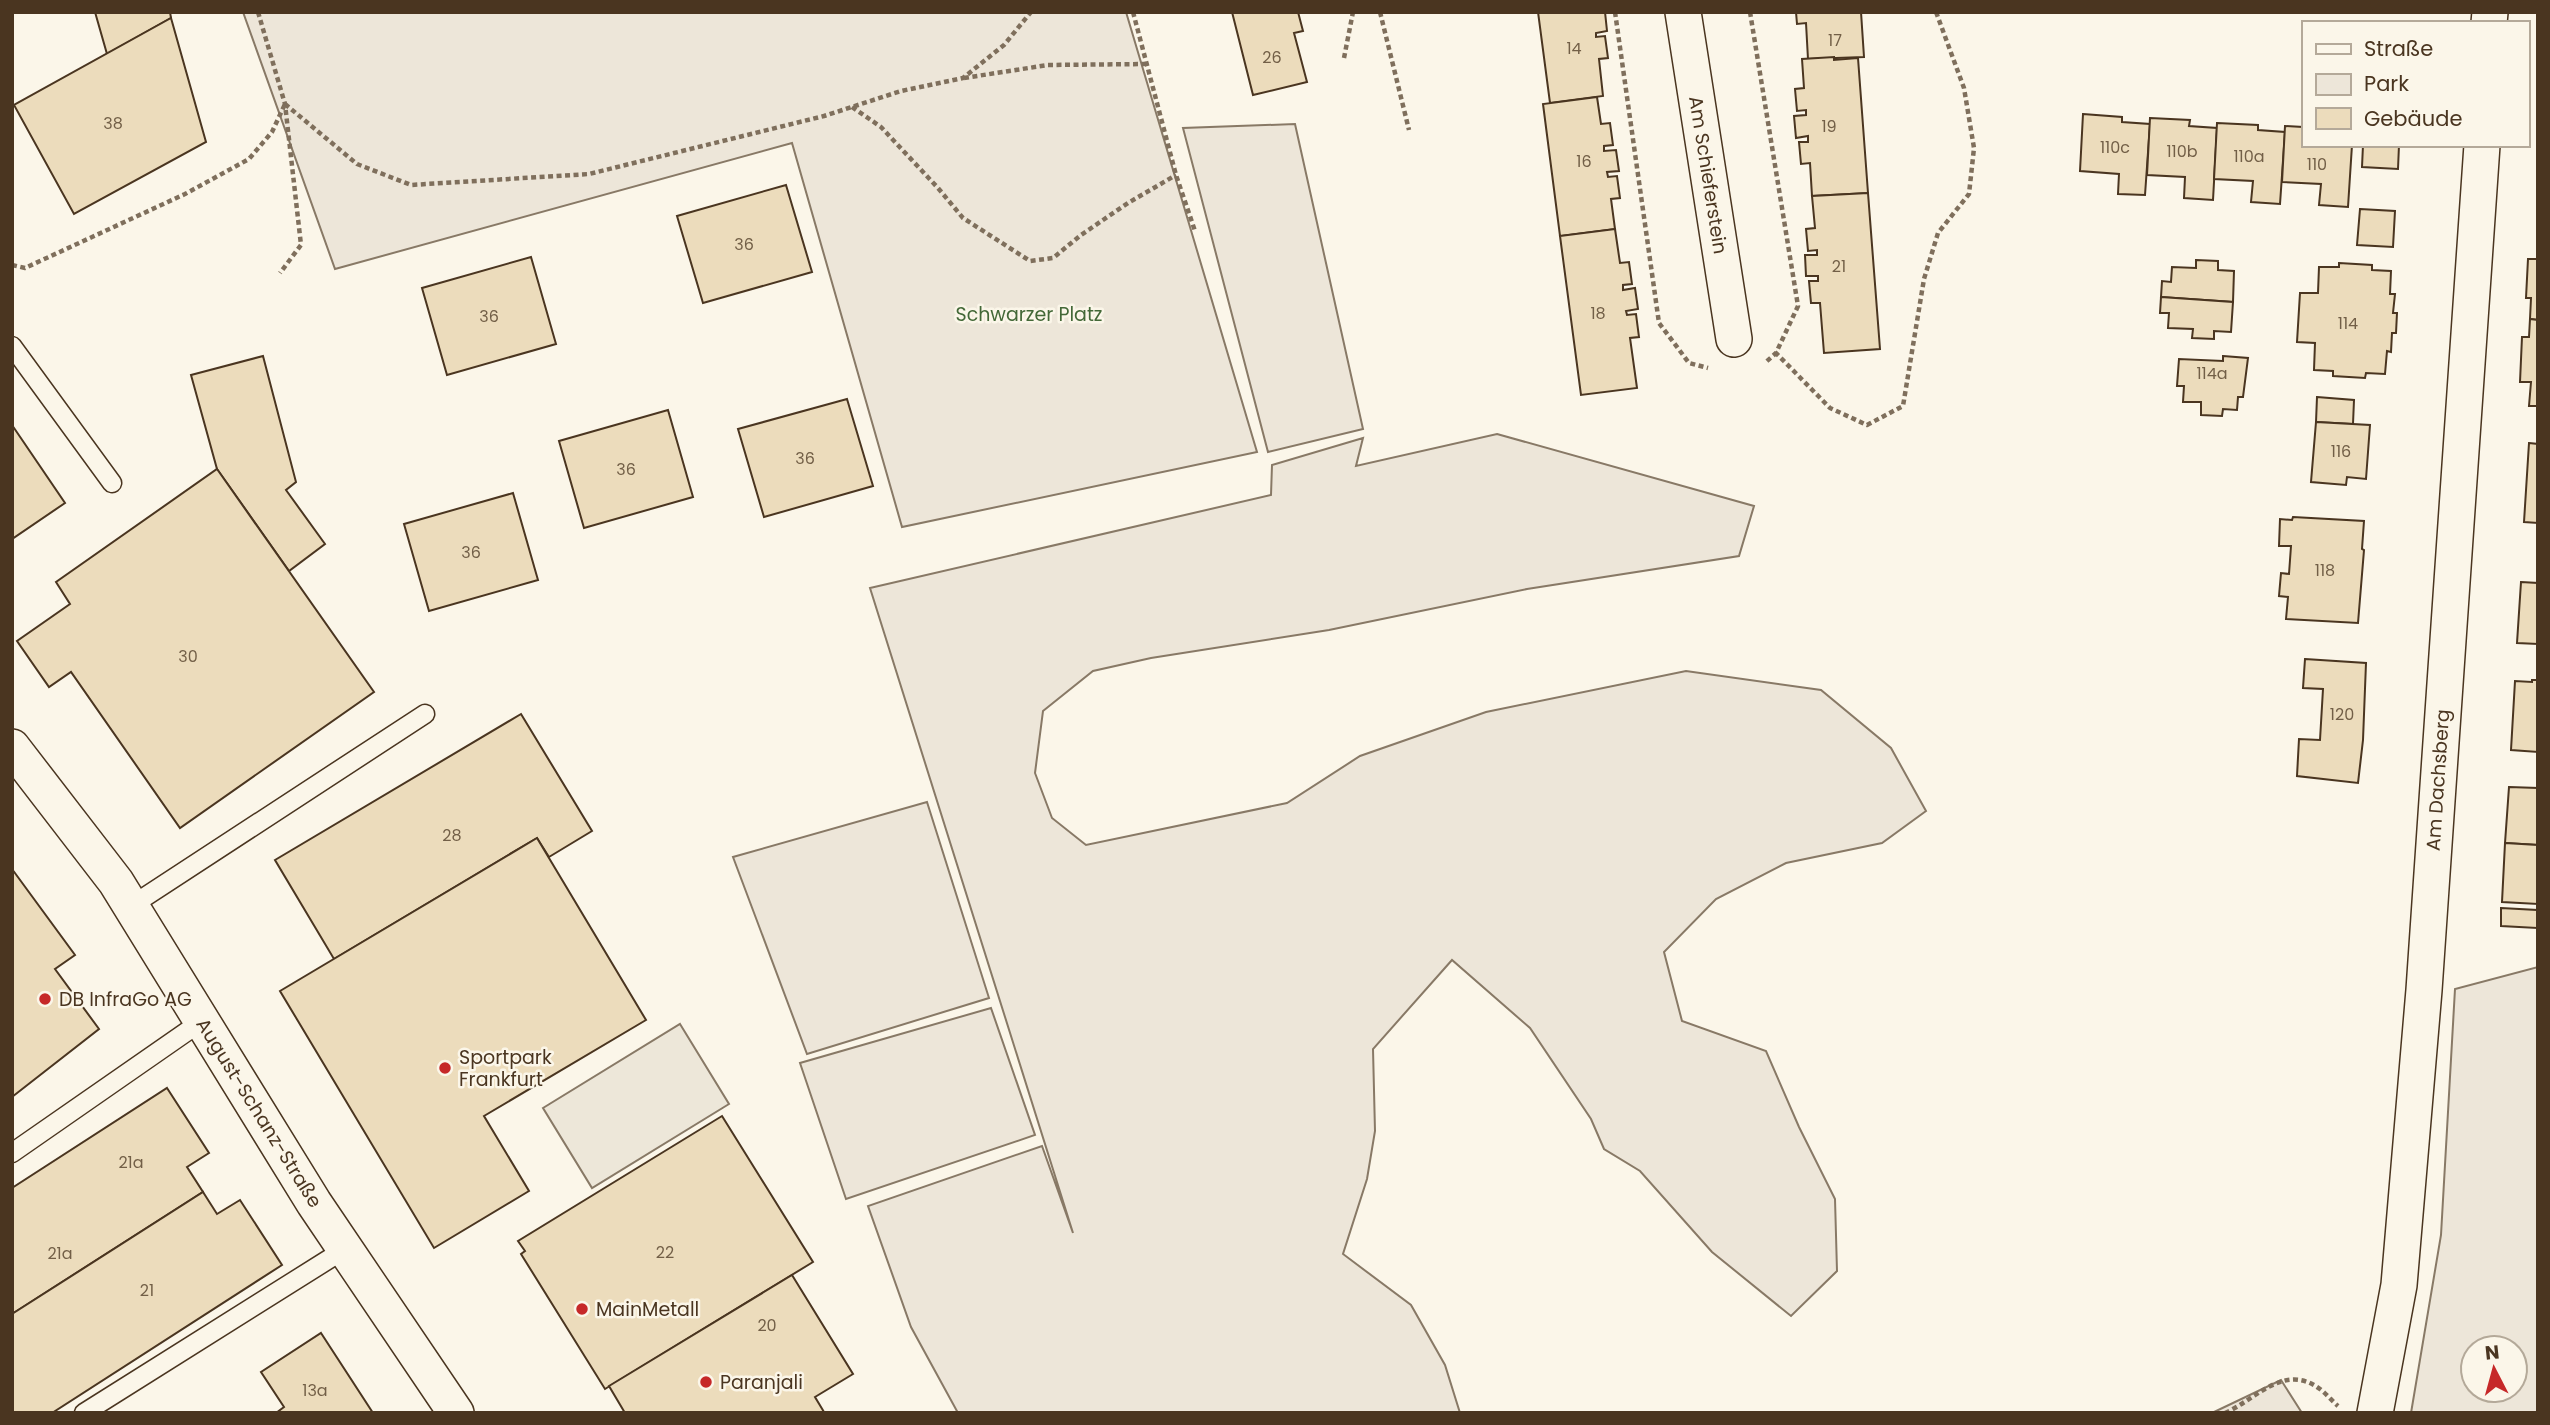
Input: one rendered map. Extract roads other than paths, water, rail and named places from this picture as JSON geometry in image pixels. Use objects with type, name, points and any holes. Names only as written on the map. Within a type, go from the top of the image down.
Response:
[{"type":"street","name":"Am Schieferstein","points":[[1683,12],[1734,339]]},
{"type":"street","name":"Am Dachsberg","points":[[2359,1412],[2399,1285],[2424,990],[2482,147]]},
{"type":"street","name":"August-Schanz-Straße","points":[[12,747],[116,882],[314,1203],[456,1413]]},
{"type":"lane","points":[[12,345],[112,482]]},
{"type":"lane","points":[[131,906],[425,714]]},
{"type":"lane","points":[[12,1153],[202,1021]]},
{"type":"lane","points":[[84,1413],[345,1249]]},
{"type":"place","name":"DB InfraGo AG","points":[[45,999]]},
{"type":"place","name":"Sportpark Frankfurt","points":[[445,1068]]},
{"type":"place","name":"MainMetall","points":[[582,1309]]},
{"type":"place","name":"Paranjali","points":[[706,1382]]},
{"type":"park label","name":"Schwarzer Platz","points":[[1029,314]]}]
